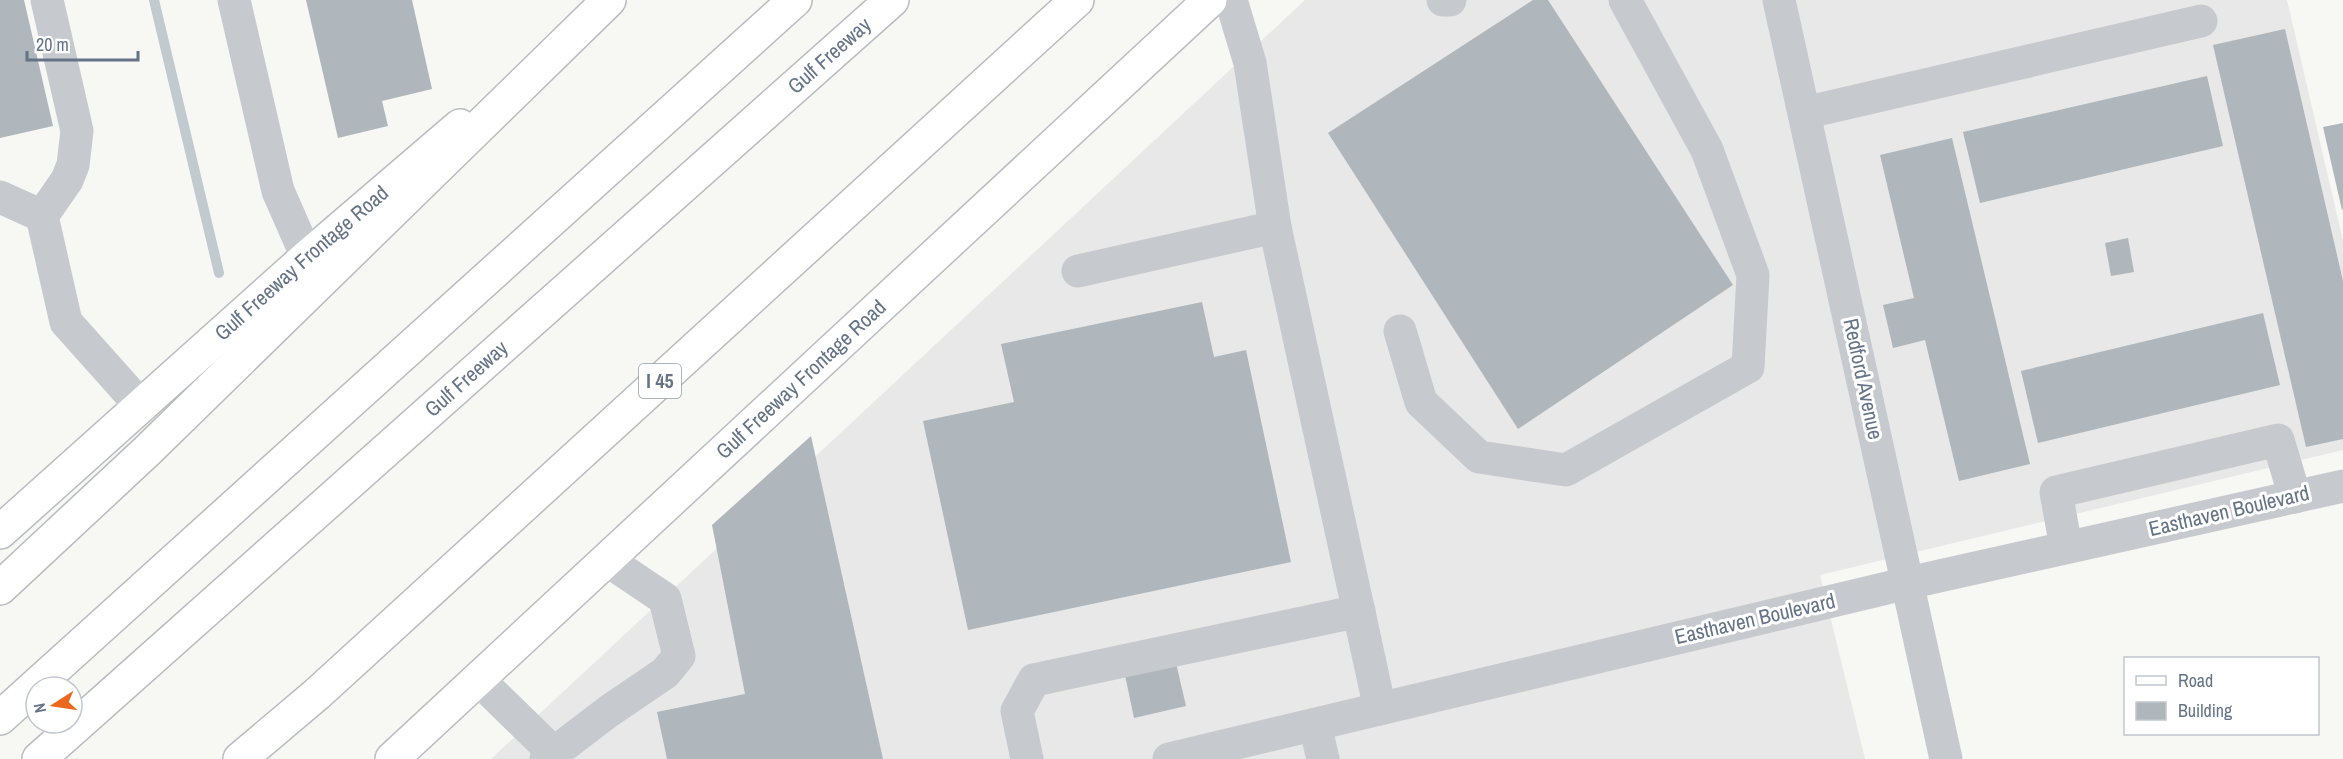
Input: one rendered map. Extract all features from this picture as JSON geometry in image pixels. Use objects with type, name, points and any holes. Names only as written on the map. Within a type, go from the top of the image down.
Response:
[{"type":"main road","name":"Gulf Freeway Frontage Road","points":[[0,532],[307,257],[608,0]]},
{"type":"main road","points":[[0,588],[147,451],[608,0]]},
{"type":"main road","points":[[0,718],[795,0]]},
{"type":"main road","name":"Gulf Freeway","points":[[39,759],[892,0]]},
{"type":"main road","name":"I 45","points":[[240,759],[317,694],[1077,0]]},
{"type":"main road","name":"Gulf Freeway Frontage Road","points":[[392,759],[1210,0]]},
{"type":"street","points":[[47,0],[77,131],[73,165],[68,180],[42,216],[66,322],[141,406]]},
{"type":"street","points":[[234,0],[278,191],[307,257]]},
{"type":"street","points":[[1231,0],[1251,63],[1275,227],[1380,709]]},
{"type":"street","points":[[1443,0],[1450,0]]},
{"type":"street","points":[[1400,331],[1421,402],[1479,458],[1566,470],[1748,367],[1753,275],[1707,150],[1625,0]]},
{"type":"street","name":"Redford Avenue","points":[[1779,0],[1946,759]]},
{"type":"street","points":[[1804,113],[2201,21]]},
{"type":"street","points":[[0,197],[42,216]]},
{"type":"street","points":[[1078,271],[1275,227]]},
{"type":"street","points":[[2066,547],[2056,492],[2278,440],[2295,496]]},
{"type":"street","name":"Easthaven Boulevard","points":[[1169,759],[1908,583],[2343,486]]},
{"type":"street","points":[[478,679],[550,756],[609,711],[665,673],[679,656],[665,598],[607,560]]},
{"type":"street","points":[[1027,759],[1017,711],[1034,680],[1359,611]]},
{"type":"street","points":[[1315,725],[1323,759]]},
{"type":"shaded area","points":[[1305,0],[2287,0],[2343,241],[2343,450],[1820,575],[1865,759],[491,759]]},
{"type":"building","points":[[0,0],[24,0],[53,126],[0,138]]},
{"type":"building","points":[[306,0],[412,0],[432,89],[382,101],[388,126],[338,138]]},
{"type":"building","points":[[1533,0],[1548,0],[1733,285],[1518,429],[1328,133]]},
{"type":"building","points":[[2285,29],[2343,281],[2343,439],[2306,447],[2213,45]]},
{"type":"building","points":[[2207,76],[2223,146],[1980,203],[1963,132]]},
{"type":"building","points":[[2343,123],[2343,209],[2342,210],[2323,127]]},
{"type":"building","points":[[1952,138],[2030,464],[1959,481],[1925,340],[1893,348],[1883,305],[1914,298],[1880,155]]},
{"type":"building","points":[[2128,238],[2134,272],[2111,276],[2105,243]]},
{"type":"building","points":[[1202,302],[1214,357],[1246,350],[1291,562],[968,630],[923,421],[1014,402],[1001,344]]},
{"type":"building","points":[[2263,313],[2280,385],[2038,443],[2021,371]]},
{"type":"building","points":[[811,436],[883,759],[667,759],[657,712],[745,694],[712,525]]},
{"type":"building","points":[[1176,663],[1186,706],[1134,718],[1125,675]]},
{"type":"waterway","points":[[154,0],[219,273]]}]
